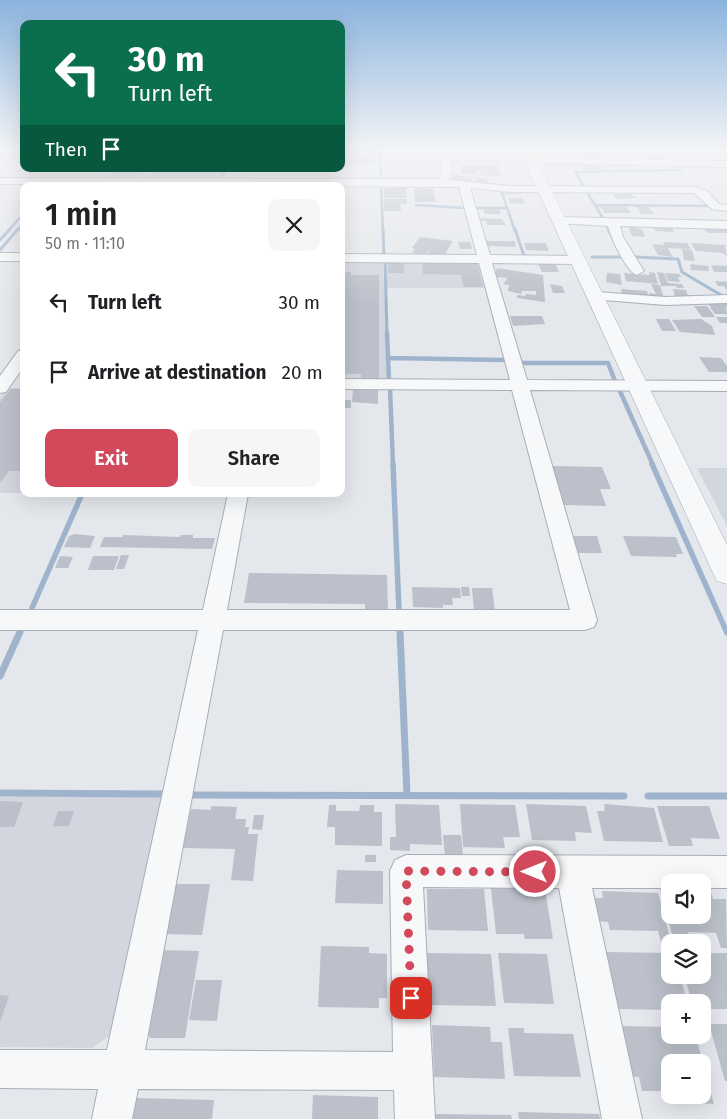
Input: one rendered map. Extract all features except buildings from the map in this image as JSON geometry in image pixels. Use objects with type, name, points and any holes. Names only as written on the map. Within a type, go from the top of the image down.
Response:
[{"type":"street","points":[[0,620],[584,620],[482,258],[468,201]]},
{"type":"street","points":[[550,201],[727,573]]},
{"type":"street","points":[[722,207],[727,218]]},
{"type":"street","points":[[560,221],[727,225]]},
{"type":"street","points":[[613,221],[617,237],[638,271]]},
{"type":"street","points":[[0,257],[20,257]]},
{"type":"street","points":[[345,258],[579,260]]},
{"type":"street","points":[[597,296],[665,301],[727,299]]},
{"type":"street","points":[[1,385],[20,359]]},
{"type":"street","points":[[1,385],[20,384]]},
{"type":"street","points":[[345,384],[637,384],[727,386]]},
{"type":"street","points":[[112,1119],[237,497]]},
{"type":"street","points":[[415,1119],[406,871],[727,872]]},
{"type":"street","points":[[572,872],[622,1119]]},
{"type":"street","points":[[0,1069],[413,1071]]},
{"type":"shaded area","points":[[345,260],[383,260],[388,381],[345,381]]},
{"type":"shaded area","points":[[386,260],[479,262],[486,288],[387,288]]},
{"type":"shaded area","points":[[20,388],[20,493],[0,493],[0,397],[5,390]]},
{"type":"shaded area","points":[[697,468],[727,468],[727,526]]},
{"type":"shaded area","points":[[0,797],[164,797],[111,1035],[92,1048],[0,1047]]},
{"type":"waterway","points":[[382,201],[383,231]]},
{"type":"waterway","points":[[505,201],[515,231]]},
{"type":"waterway","points":[[593,201],[604,220]]},
{"type":"waterway","points":[[416,205],[465,208]]},
{"type":"waterway","points":[[595,205],[710,206]]},
{"type":"waterway","points":[[473,208],[507,208]]},
{"type":"waterway","points":[[8,231],[20,218]]},
{"type":"waterway","points":[[607,225],[609,231]]},
{"type":"waterway","points":[[17,231],[20,227]]},
{"type":"waterway","points":[[0,240],[10,229]]},
{"type":"waterway","points":[[0,250],[18,229]]},
{"type":"waterway","points":[[383,229],[384,255]]},
{"type":"waterway","points":[[515,229],[524,256],[529,256]]},
{"type":"waterway","points":[[609,231],[622,257]]},
{"type":"waterway","points":[[592,257],[622,257]]},
{"type":"waterway","points":[[635,257],[678,259],[682,272],[726,298]]},
{"type":"waterway","points":[[385,261],[387,334]]},
{"type":"waterway","points":[[387,333],[388,358]]},
{"type":"waterway","points":[[388,358],[503,360]]},
{"type":"waterway","points":[[388,358],[389,380]]},
{"type":"waterway","points":[[520,363],[608,363],[615,381]]},
{"type":"waterway","points":[[390,388],[393,465]]},
{"type":"waterway","points":[[619,389],[653,465]]},
{"type":"waterway","points":[[393,464],[399,611]]},
{"type":"waterway","points":[[652,464],[727,633]]},
{"type":"waterway","points":[[32,608],[81,497]]},
{"type":"waterway","points":[[19,633],[21,629]]},
{"type":"waterway","points":[[0,676],[20,632]]},
{"type":"waterway","points":[[400,632],[407,795]]},
{"type":"waterway","points":[[0,793],[161,794]]},
{"type":"waterway","points":[[193,795],[624,796]]},
{"type":"waterway","points":[[648,796],[727,796]]},
{"type":"route","points":[[411,998],[406,871],[535,872]]}]
